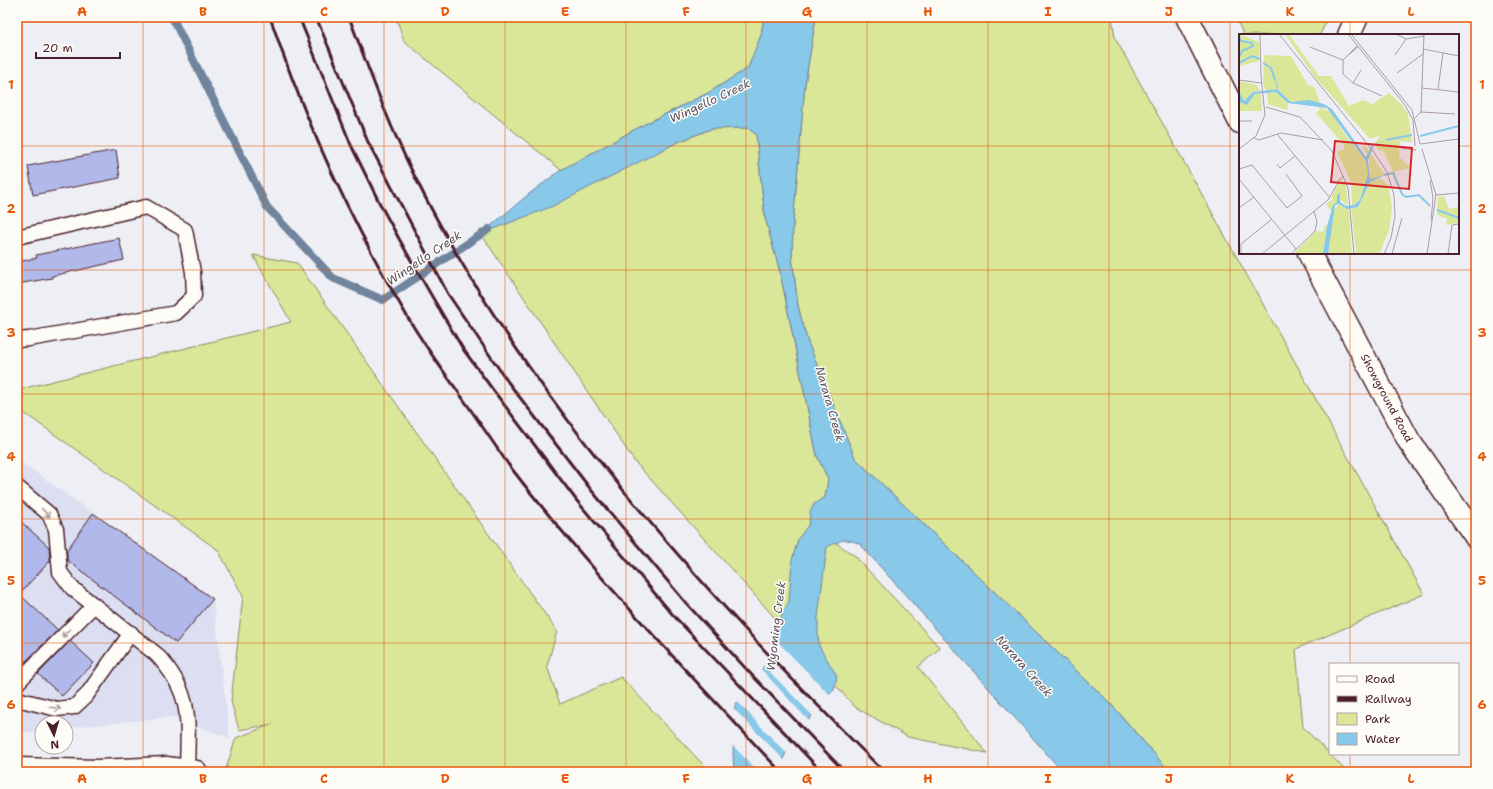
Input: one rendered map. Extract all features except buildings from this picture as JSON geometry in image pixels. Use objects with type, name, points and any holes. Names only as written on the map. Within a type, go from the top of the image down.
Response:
[{"type":"street","points":[[1187,17],[1239,120]]},
{"type":"street","points":[[1349,34],[1357,17]]},
{"type":"street","name":"Showground Road","points":[[1310,254],[1409,441],[1476,537]]},
{"type":"street","points":[[17,769],[123,771],[166,768],[191,771]]},
{"type":"lane","points":[[17,237],[146,207],[185,230],[193,272],[194,296],[176,313],[17,340]]},
{"type":"lane","points":[[17,487],[49,514],[56,529],[60,572],[72,588],[131,633],[166,664],[182,692],[188,715],[191,771]]},
{"type":"lane","points":[[17,683],[94,605]]},
{"type":"lane","points":[[17,698],[57,709],[74,707],[86,696],[131,633]]},
{"type":"shaded area","points":[[17,459],[213,599],[230,738],[170,717],[74,727],[74,715],[34,715],[34,732],[17,731]]},
{"type":"green space","points":[[396,17],[764,17],[761,35],[748,68],[708,93],[645,124],[561,170],[404,41]]},
{"type":"green space","points":[[816,17],[1112,17],[1115,38],[1424,594],[1296,649],[1303,727],[1347,772],[1170,772],[1111,704],[855,458],[807,340],[798,306],[792,257],[793,224],[805,84]]},
{"type":"green space","points":[[1235,17],[1328,17],[1320,34],[1244,34]]},
{"type":"green space","points":[[748,128],[756,134],[765,218],[780,272],[817,456],[828,479],[825,497],[809,524],[855,556],[940,648],[918,667],[987,753],[908,737],[855,707],[635,462],[481,234],[678,142],[711,129]]},
{"type":"green space","points":[[253,255],[297,263],[557,631],[547,666],[560,704],[621,677],[710,772],[225,772],[236,738],[273,724],[239,730],[231,701],[243,596],[218,550],[17,408],[17,390],[291,322]]},
{"type":"water","name":"Narara Creek","points":[[764,17],[816,17],[805,84],[793,224],[792,257],[798,306],[807,340],[855,458],[1111,704],[1170,772],[1063,772],[860,544],[843,540],[827,547],[818,617],[819,646],[837,676],[834,689],[806,723],[787,750],[782,762],[774,772],[734,772],[733,754],[735,705],[763,668],[782,614],[789,601],[792,560],[798,539],[809,524],[810,512],[814,504],[825,497],[828,479],[817,456],[780,272],[765,218],[756,134],[747,128],[711,129],[678,142],[553,206],[481,234],[529,194],[561,170],[645,124],[708,93],[748,68],[761,35]]},
{"type":"pier","points":[[773,637],[831,696],[813,716],[762,664]]},
{"type":"pier","points":[[760,668],[809,721],[786,753],[736,700]]},
{"type":"pier","points":[[733,708],[785,761],[777,772],[759,772],[731,744]]},
{"type":"waterway","name":"Wingello Creek","points":[[172,17],[267,207],[333,278],[383,300],[489,229]]},
{"type":"railway","points":[[270,17],[283,55],[313,130],[347,204],[384,276],[426,346],[508,464],[573,544],[710,697],[781,772]]},
{"type":"railway","points":[[299,17],[351,145],[381,206],[463,349],[577,501],[673,615],[822,772]]},
{"type":"railway","points":[[316,17],[368,142],[448,294],[508,382],[592,491],[686,603],[749,672],[845,772]]},
{"type":"railway","points":[[349,17],[387,116],[413,173],[447,238],[484,300],[525,361],[612,477],[659,533],[803,691],[884,772]]},
{"type":"water label","name":"Wyoming Creek","points":[[776,626]]}]
